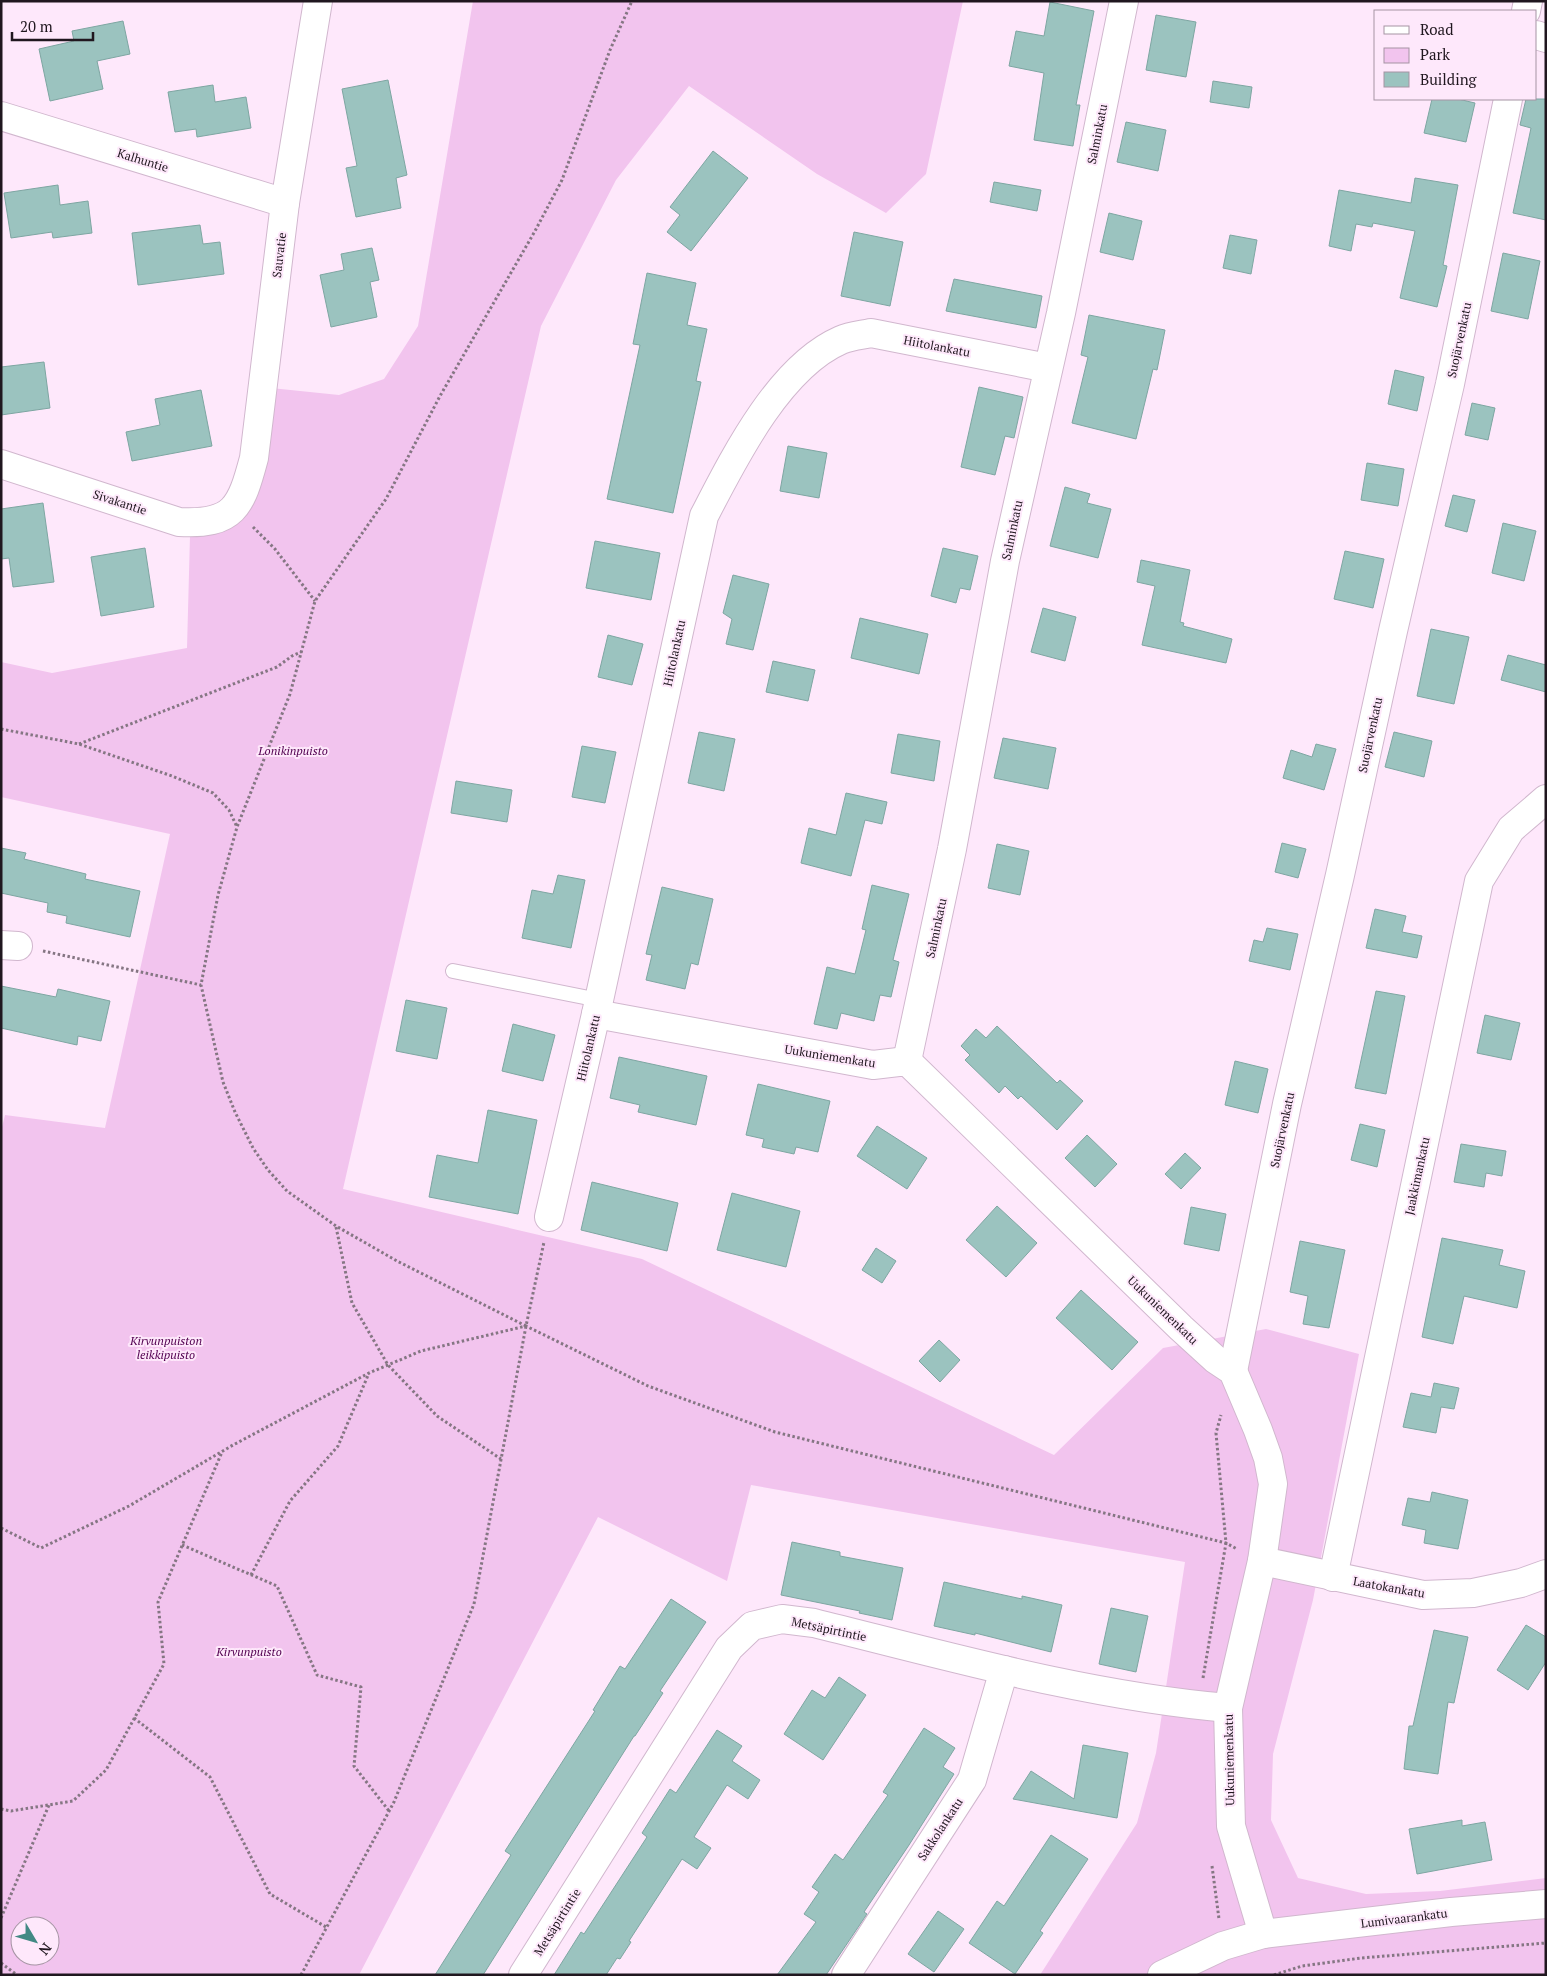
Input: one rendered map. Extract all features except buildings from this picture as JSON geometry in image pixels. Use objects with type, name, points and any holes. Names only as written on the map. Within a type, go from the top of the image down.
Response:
[{"type":"street","name":"Sauvatie","points":[[236,506],[246,488],[254,458],[285,203],[318,1]]},
{"type":"street","name":"Salminkatu","points":[[908,1060],[952,850],[1005,562],[1048,368],[1124,1]]},
{"type":"street","name":"Suojärvenkatu","points":[[1233,1371],[1287,1104],[1340,876],[1392,631],[1450,384],[1508,100]]},
{"type":"street","name":"Kalhuntie","points":[[1,116],[285,203]]},
{"type":"street","name":"Hiitolankatu","points":[[549,1217],[597,1007],[704,516],[734,460],[767,408],[790,378],[816,354],[842,340],[871,333],[1048,368]]},
{"type":"street","name":"Sivakantie","points":[[1,464],[179,522],[201,523],[224,517],[236,506]]},
{"type":"street","name":"Jaakkimankatu","points":[[1334,1577],[1479,881],[1511,829],[1546,799]]},
{"type":"street","name":"Uukuniemenkatu","points":[[597,1007],[873,1065],[908,1060],[1181,1328],[1215,1359],[1233,1371],[1268,1458],[1273,1484],[1262,1561],[1228,1708],[1231,1826],[1262,1934]]},
{"type":"street","name":"Laatokankatu","points":[[1262,1561],[1423,1595],[1473,1593],[1521,1583],[1546,1574]]},
{"type":"street","name":"Metsäpirtintie","points":[[523,1975],[729,1648],[752,1626],[782,1619],[814,1623],[1004,1670],[1110,1693],[1228,1708]]},
{"type":"street","name":"Sakkolankatu","points":[[846,1975],[972,1780],[1004,1670]]},
{"type":"street","name":"Lumivaarankatu","points":[[1162,1975],[1223,1946],[1262,1934],[1451,1912],[1546,1904]]},
{"type":"lane","points":[[453,971],[597,1007]]},
{"type":"path","points":[[632,1],[610,50],[562,180],[535,231],[440,396],[386,499],[315,601],[290,694],[237,828],[218,895],[202,985],[223,1082],[235,1112],[253,1148],[268,1170],[287,1191],[336,1226],[397,1261],[648,1386],[775,1432],[1226,1543],[1262,1561]]},
{"type":"path","points":[[236,506],[246,521],[275,549],[315,601]]},
{"type":"path","points":[[79,744],[277,667],[301,652]]},
{"type":"path","points":[[1,729],[79,744],[172,776],[212,793],[229,810],[237,828]]},
{"type":"path","points":[[10,945],[202,985]]},
{"type":"path","points":[[301,1975],[398,1793],[474,1604],[526,1326],[549,1217]]},
{"type":"path","points":[[336,1226],[352,1303],[388,1365],[437,1416],[501,1459]]},
{"type":"path","points":[[1,1528],[41,1548],[129,1506],[223,1452],[369,1373],[421,1351],[526,1326]]},
{"type":"path","points":[[251,1575],[290,1502],[338,1446],[369,1373]]},
{"type":"path","points":[[1,1809],[11,1811],[73,1801],[106,1770],[164,1664],[158,1602],[223,1452]]},
{"type":"path","points":[[182,1545],[278,1586],[316,1675],[361,1687],[354,1766],[389,1811]]},
{"type":"path","points":[[134,1718],[210,1777],[270,1894],[326,1927]]},
{"type":"path","points":[[1,1918],[49,1805]]},
{"type":"path","points":[[1274,1975],[1302,1966],[1361,1958],[1546,1943]]},
{"type":"path","points":[[1,1963],[17,1975]]},
{"type":"green space","points":[[473,1],[963,1],[926,174],[886,213],[817,174],[689,86],[616,180],[541,326],[343,1189],[642,1259],[1054,1455],[1163,1348],[1266,1329],[1359,1354],[1313,1600],[1273,1754],[1271,1820],[1298,1878],[1366,1894],[1440,1891],[1546,1878],[1546,1975],[1040,1975],[1137,1823],[1156,1753],[1185,1562],[751,1485],[727,1581],[598,1517],[359,1975],[1,1975],[1,1131],[5,1115],[105,1128],[170,834],[1,797],[1,662],[52,673],[187,648],[190,536],[227,525],[271,388],[339,395],[384,379],[418,326]]},
{"type":"park label","name":"Lonikinpuisto","points":[[293,750]]},
{"type":"park label","name":"Kirvunpuiston leikkipuisto","points":[[166,1347]]},
{"type":"park label","name":"Kirvunpuisto","points":[[249,1651]]}]
